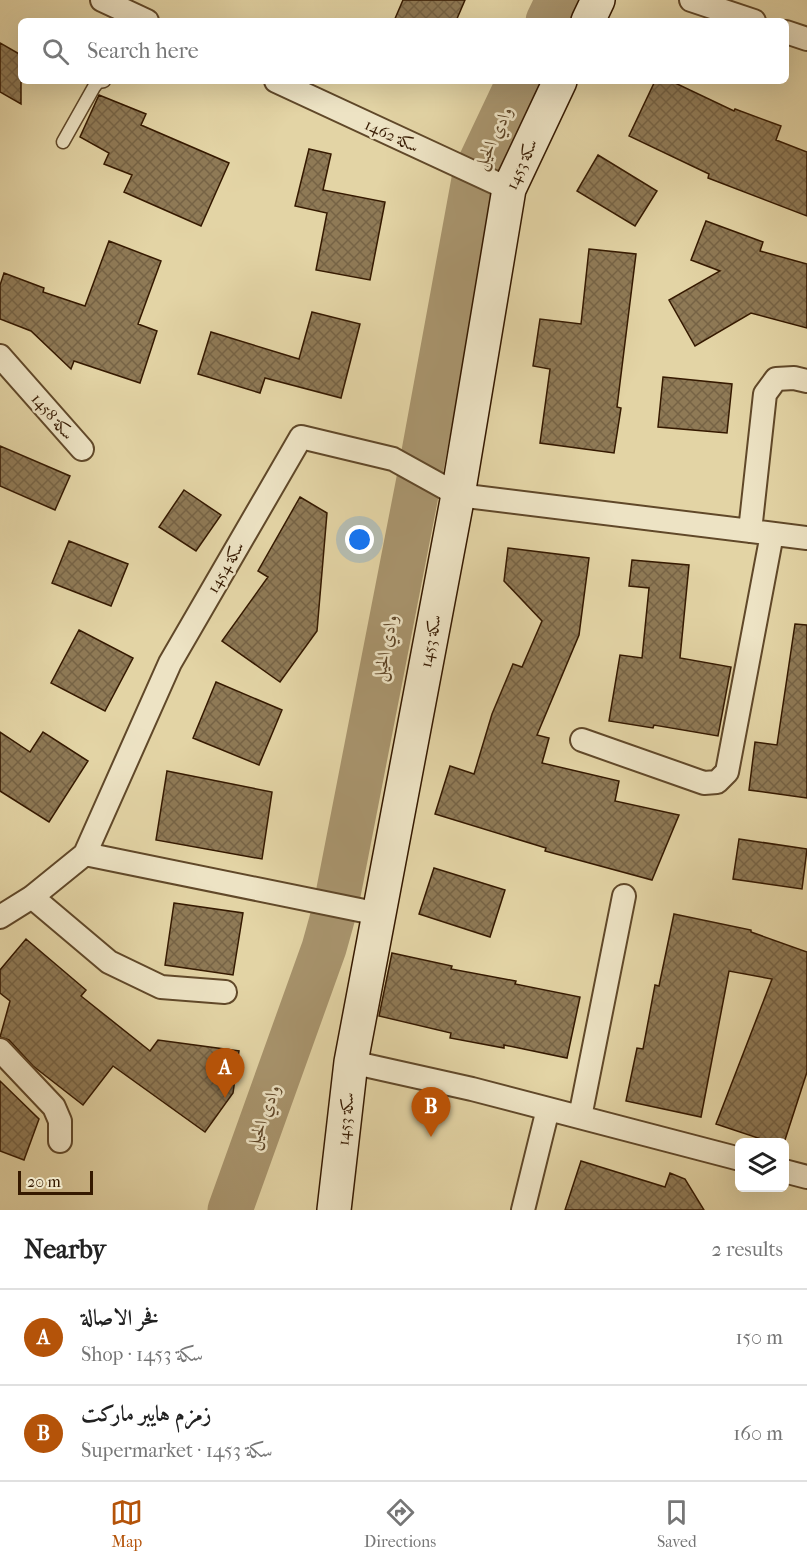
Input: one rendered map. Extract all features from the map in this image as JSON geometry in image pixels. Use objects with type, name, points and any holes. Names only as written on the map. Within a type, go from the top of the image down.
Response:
[{"type":"street","points":[[102,0],[137,18]]},
{"type":"street","points":[[589,18],[597,0]]},
{"type":"street","points":[[692,0],[745,18]]},
{"type":"street","points":[[789,33],[807,39]]},
{"type":"street","name":"سكة 1462","points":[[282,84],[509,189]]},
{"type":"street","name":"سكة 1453","points":[[334,1210],[351,1062],[458,495],[509,189],[559,84]]},
{"type":"street","name":"سكة 1458","points":[[0,356],[82,449]]},
{"type":"street","points":[[582,740],[704,783],[717,782],[727,772],[761,532],[765,394],[776,379],[794,378],[807,381]]},
{"type":"street","name":"سكة 1454","points":[[0,917],[32,897],[85,854],[170,663],[301,436],[393,459],[458,495]]},
{"type":"street","points":[[458,495],[807,538]]},
{"type":"street","points":[[85,854],[379,914]]},
{"type":"street","points":[[580,1118],[624,896]]},
{"type":"street","points":[[32,897],[109,962],[161,987],[225,992]]},
{"type":"street","points":[[0,1050],[54,1107],[60,1121],[60,1141]]},
{"type":"street","points":[[351,1062],[472,1089],[735,1158]]},
{"type":"street","points":[[523,1210],[548,1109]]},
{"type":"street","points":[[789,1172],[807,1177]]},
{"type":"lane","points":[[63,142],[96,84]]},
{"type":"building","points":[[403,0],[465,0],[457,18],[395,18]]},
{"type":"building","points":[[0,43],[18,53],[18,84],[21,84],[21,104],[0,92]]},
{"type":"building","points":[[654,84],[677,84],[734,111],[735,109],[781,126],[776,140],[807,152],[807,216],[708,178],[709,174],[629,136]]},
{"type":"building","points":[[99,95],[146,114],[141,125],[229,163],[201,226],[124,192],[132,175],[104,164],[109,153],[80,137]]},
{"type":"building","points":[[309,149],[331,154],[323,190],[385,202],[370,280],[316,270],[327,213],[295,206]]},
{"type":"building","points":[[598,155],[657,191],[635,226],[577,191]]},
{"type":"building","points":[[706,221],[763,242],[760,251],[807,264],[807,328],[751,313],[695,346],[669,300],[720,271],[691,260]]},
{"type":"building","points":[[109,241],[161,261],[138,324],[157,331],[140,383],[74,361],[71,369],[31,331],[0,319],[0,285],[4,273],[44,288],[43,292],[85,306]]},
{"type":"building","points":[[589,249],[636,254],[617,407],[621,408],[614,453],[540,443],[550,369],[533,366],[540,319],[581,324]]},
{"type":"building","points":[[312,312],[360,324],[341,398],[265,378],[260,393],[198,374],[211,332],[299,359]]},
{"type":"building","points":[[663,377],[732,384],[727,433],[658,427]]},
{"type":"building","points":[[0,446],[70,476],[55,510],[0,486]]},
{"type":"building","points":[[184,490],[221,515],[196,551],[159,527]]},
{"type":"building","points":[[300,497],[327,513],[317,631],[280,682],[222,641],[268,577],[258,571]]},
{"type":"building","points":[[69,541],[128,564],[111,606],[52,583]]},
{"type":"building","points":[[508,548],[589,558],[579,635],[537,735],[549,738],[542,763],[619,781],[615,801],[679,815],[652,880],[545,851],[546,848],[435,814],[450,766],[474,774],[492,714],[513,664],[522,667],[542,621],[504,581]]},
{"type":"building","points":[[632,560],[689,565],[680,658],[731,667],[718,736],[654,725],[653,728],[609,721],[620,655],[642,658],[649,588],[629,586]]},
{"type":"building","points":[[795,624],[807,625],[807,798],[749,790],[755,742],[777,745]]},
{"type":"building","points":[[79,630],[133,658],[105,711],[51,683]]},
{"type":"building","points":[[216,682],[282,710],[259,765],[193,738]]},
{"type":"building","points":[[0,732],[30,752],[43,732],[88,761],[49,822],[0,791]]},
{"type":"building","points":[[167,771],[272,792],[262,859],[156,840]]},
{"type":"building","points":[[739,839],[807,849],[802,889],[733,879]]},
{"type":"building","points":[[434,868],[505,890],[490,937],[419,914]]},
{"type":"building","points":[[174,903],[243,913],[233,975],[165,965]]},
{"type":"building","points":[[674,914],[751,930],[751,932],[807,952],[807,1072],[786,1138],[758,1138],[716,1124],[772,979],[729,971],[701,1117],[626,1101],[637,1048],[643,1049],[655,985],[659,986]]},
{"type":"building","points":[[26,939],[86,990],[81,996],[150,1051],[158,1040],[239,1051],[233,1093],[205,1132],[113,1066],[83,1105],[33,1066],[9,1040],[0,1037],[10,1001],[0,993],[0,970]]},
{"type":"building","points":[[392,953],[452,966],[451,969],[516,981],[515,984],[580,997],[567,1058],[504,1045],[504,1048],[450,1038],[451,1033],[379,1016]]},
{"type":"building","points":[[0,1081],[39,1119],[24,1160],[0,1151]]},
{"type":"building","points":[[581,1161],[665,1187],[670,1173],[685,1179],[704,1210],[565,1210]]},
{"type":"waterway","name":"وادي الحيل","points":[[549,18],[558,0]]},
{"type":"waterway","name":"وادي الحيل","points":[[230,1210],[324,948],[336,905],[420,474],[475,174],[518,84]]},
{"type":"place","name":"فخر الاصالة","points":[[225,1098]]},
{"type":"place","name":"زمزم هايبر ماركت","points":[[431,1137]]}]
